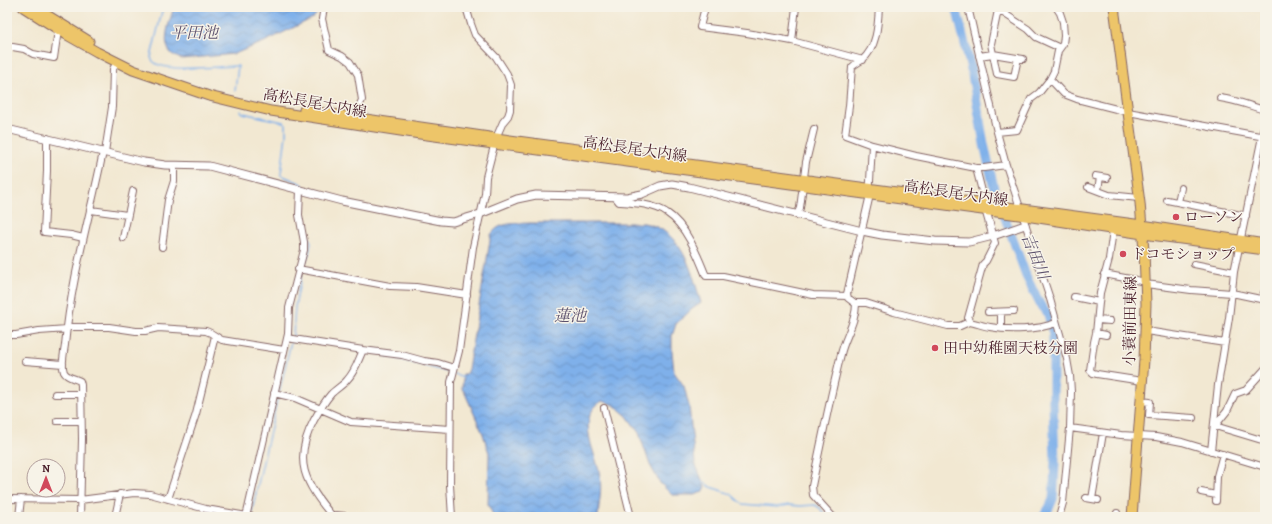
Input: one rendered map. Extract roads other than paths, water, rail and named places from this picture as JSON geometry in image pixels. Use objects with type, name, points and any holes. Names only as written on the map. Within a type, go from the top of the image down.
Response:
[{"type":"main road","name":"高松長尾大内線","points":[[23,7],[58,30],[133,70],[169,84],[209,96],[240,104],[339,122],[495,141]]},
{"type":"main road","name":"高松長尾大内線","points":[[34,7],[100,47],[135,64],[171,78],[240,99],[353,120],[495,141],[987,208],[1021,217],[1113,230],[1142,230]]},
{"type":"main road","name":"小蓑前田東線","points":[[1114,7],[1139,198],[1146,283],[1146,331],[1132,517]]},
{"type":"main road","name":"高松長尾大内線","points":[[1021,217],[1142,230],[1240,244],[1265,250]]},
{"type":"main road","name":"高松長尾大内線","points":[[1240,244],[1265,244]]},
{"type":"street","points":[[324,7],[322,19],[329,50],[342,56],[350,62],[358,75],[362,100],[353,120]]},
{"type":"street","points":[[452,517],[450,485],[450,429],[453,372],[459,351],[473,247],[485,194],[486,177],[495,141],[510,110],[511,85],[507,74],[496,57],[475,35],[470,24],[466,7]]},
{"type":"street","points":[[705,7],[700,27],[792,41],[862,60]]},
{"type":"street","points":[[792,41],[796,7]]},
{"type":"street","points":[[879,7],[874,43],[870,51],[862,60],[852,67],[845,135],[872,146],[976,168],[1006,164]]},
{"type":"street","points":[[968,7],[997,132],[1021,217],[1050,299],[1054,324],[1067,359],[1071,392],[1070,428],[1063,503],[1059,517]]},
{"type":"street","points":[[997,132],[1017,130],[1031,99],[1039,93],[1050,79],[1054,71],[1058,51],[1063,44],[1064,36],[1063,22],[1056,7]]},
{"type":"street","points":[[979,56],[993,54],[1020,58],[1014,77],[997,74],[993,54],[991,44],[996,8],[1028,29],[1036,37],[1060,48]]},
{"type":"street","points":[[7,46],[24,49],[33,54],[54,58],[58,30]]},
{"type":"street","points":[[80,517],[80,381],[67,376],[64,371],[63,364],[67,328],[83,238],[104,152],[112,107],[113,69],[117,62]]},
{"type":"street","points":[[1050,79],[1064,94],[1077,99],[1128,112],[1263,137]]},
{"type":"street","points":[[1220,98],[1235,100],[1265,110]]},
{"type":"street","points":[[1211,451],[1218,385],[1234,272],[1265,122]]},
{"type":"street","points":[[7,129],[144,162],[209,166],[342,201],[441,221],[453,222],[480,214],[517,199],[536,195],[627,197],[642,194],[660,186],[672,184],[862,231],[882,235],[935,241],[978,241],[995,236],[1021,217]]},
{"type":"street","points":[[797,215],[800,208],[806,162],[814,129]]},
{"type":"street","points":[[47,138],[44,232],[83,238]]},
{"type":"street","points":[[847,296],[847,290],[870,192],[872,146]]},
{"type":"street","points":[[162,247],[168,200],[174,181],[174,165]]},
{"type":"street","points":[[968,322],[983,264],[995,243],[995,236],[976,168]]},
{"type":"street","points":[[1098,190],[1097,176],[1107,178]]},
{"type":"street","points":[[1088,187],[1109,195],[1139,198]]},
{"type":"street","points":[[1178,202],[1181,188]]},
{"type":"street","points":[[246,516],[287,338],[289,308],[304,242],[300,227],[299,215],[300,190]]},
{"type":"street","points":[[123,238],[133,191]]},
{"type":"street","points":[[615,197],[619,202],[654,207],[668,213],[678,222],[698,254],[706,276],[723,276],[813,295],[847,296],[855,303],[866,303],[948,326],[960,326],[968,322],[991,327],[1027,329],[1054,324]]},
{"type":"street","points":[[1167,200],[1246,216]]},
{"type":"street","points":[[91,210],[127,215]]},
{"type":"street","points":[[1113,230],[1099,302],[1098,320],[1090,370],[1093,373],[1142,381]]},
{"type":"street","points":[[1194,264],[1234,272]]},
{"type":"street","points":[[298,270],[390,286],[416,287],[467,295]]},
{"type":"street","points":[[1104,274],[1146,283],[1191,290],[1232,293],[1263,300],[1265,291]]},
{"type":"street","points":[[1074,297],[1099,302]]},
{"type":"street","points":[[833,517],[813,495],[812,486],[842,352],[854,319],[856,308],[855,303]]},
{"type":"street","points":[[988,312],[1014,311]]},
{"type":"street","points":[[1001,312],[1001,328]]},
{"type":"street","points":[[1098,320],[1110,321]]},
{"type":"street","points":[[7,335],[67,328],[109,327],[145,331],[158,328],[206,331],[222,340],[284,350]]},
{"type":"street","points":[[1146,331],[1225,343]]},
{"type":"street","points":[[1096,333],[1106,335]]},
{"type":"street","points":[[168,499],[196,414],[215,336]]},
{"type":"street","points":[[287,338],[363,352],[402,354],[424,361],[438,363],[453,372]]},
{"type":"street","points":[[354,517],[336,515],[332,517],[322,504],[313,490],[303,468],[304,446],[306,436],[321,409],[332,393],[346,382],[352,374],[363,352]]},
{"type":"street","points":[[26,361],[63,364]]},
{"type":"street","points":[[1214,426],[1227,411],[1235,394],[1246,390],[1265,369]]},
{"type":"street","points":[[274,393],[295,398],[351,422],[450,429]]},
{"type":"street","points":[[55,394],[81,394]]},
{"type":"street","points":[[1140,401],[1150,402],[1149,415],[1193,418]]},
{"type":"street","points":[[604,408],[631,517]]},
{"type":"street","points":[[57,421],[81,421]]},
{"type":"street","points":[[1214,426],[1265,441]]},
{"type":"street","points":[[1070,428],[1103,433],[1156,437],[1182,442],[1265,467]]},
{"type":"street","points":[[1092,499],[1103,433]]},
{"type":"street","points":[[1201,492],[1216,498],[1218,476],[1223,454]]},
{"type":"street","points":[[115,517],[120,494]]},
{"type":"street","points":[[7,499],[80,500],[120,494],[150,494],[206,509],[253,517]]},
{"type":"street","points":[[19,517],[20,499]]},
{"type":"water","name":"平田池","points":[[174,7],[319,7],[313,18],[264,42],[234,54],[182,59],[174,55],[169,50],[167,44],[167,30]]},
{"type":"water","name":"蓮池","points":[[530,223],[644,223],[657,227],[668,234],[676,243],[689,265],[701,303],[676,324],[672,336],[672,351],[674,372],[684,386],[689,406],[695,463],[705,487],[702,492],[695,495],[672,495],[660,483],[650,465],[639,433],[627,416],[614,405],[602,401],[594,408],[589,417],[588,426],[589,437],[601,481],[598,517],[494,517],[488,504],[489,453],[483,434],[464,391],[462,390],[463,374],[466,374],[468,369],[491,235],[498,227],[503,225]]},
{"type":"waterway","points":[[163,7],[151,57],[155,63],[176,68],[238,66],[235,91]]},
{"type":"waterway","name":"吉田川","points":[[956,7],[971,69],[984,144],[994,188],[1027,278],[1041,306],[1048,314],[1053,334],[1054,486],[1053,499],[1043,517]]},
{"type":"waterway","points":[[241,111],[243,113],[286,124],[281,175],[302,184],[304,188]]},
{"type":"waterway","points":[[303,267],[309,253],[311,242],[305,229],[303,216],[304,194]]},
{"type":"waterway","points":[[293,336],[295,307],[302,271]]},
{"type":"waterway","points":[[279,393],[292,340]]},
{"type":"waterway","points":[[386,356],[452,373]]},
{"type":"waterway","points":[[455,374],[465,378]]},
{"type":"waterway","points":[[251,515],[278,396]]},
{"type":"waterway","points":[[701,481],[711,487],[731,494],[742,504],[777,507],[789,505],[815,505],[820,508],[826,517]]},
{"type":"place","name":"ローソン","points":[[1176,217]]},
{"type":"place","name":"ドコモショップ","points":[[1123,254]]},
{"type":"place","name":"田中幼稚園天枝分園","points":[[935,348]]}]
